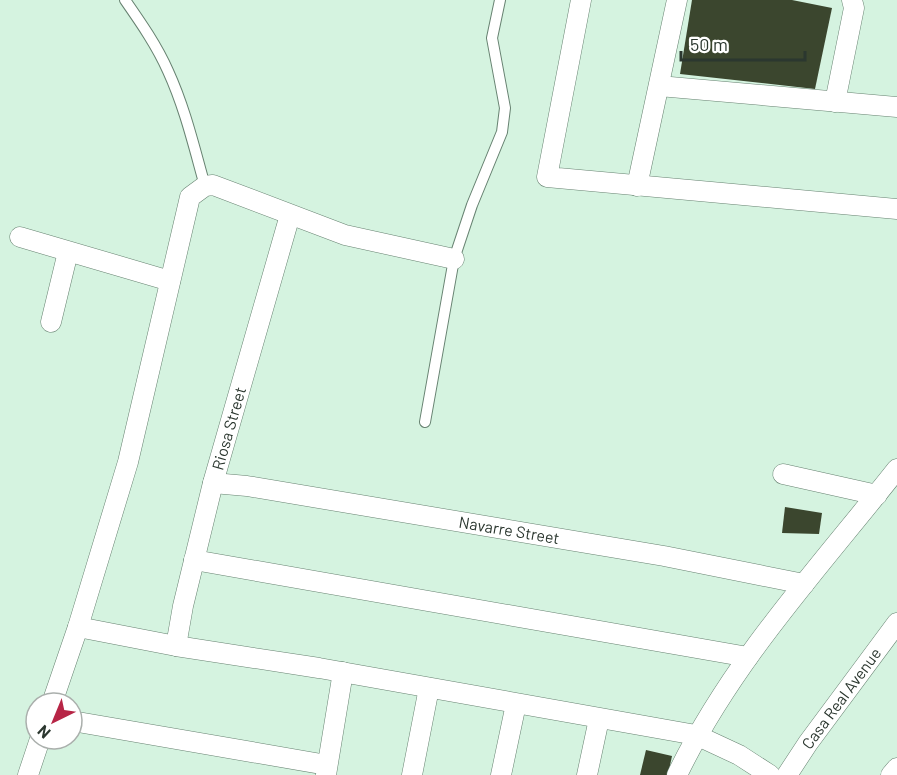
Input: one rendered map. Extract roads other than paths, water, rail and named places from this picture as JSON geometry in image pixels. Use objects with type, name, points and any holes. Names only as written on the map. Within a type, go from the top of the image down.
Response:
[{"type":"street","points":[[581,0],[547,177],[897,209]]},
{"type":"street","points":[[637,186],[677,0]]},
{"type":"street","points":[[835,102],[854,8],[852,0]]},
{"type":"street","points":[[659,86],[897,107]]},
{"type":"street","points":[[56,691],[128,462],[190,197],[205,186],[213,186],[345,235],[454,259]]},
{"type":"street","name":"Riosa Street","points":[[176,646],[183,606],[213,483],[290,215]]},
{"type":"street","points":[[20,237],[171,281]]},
{"type":"street","points":[[51,322],[68,252]]},
{"type":"street","points":[[676,775],[696,735],[748,657],[897,469]]},
{"type":"street","points":[[783,474],[877,495]]},
{"type":"street","name":"Navarre Street","points":[[213,483],[247,486],[664,556],[804,584]]},
{"type":"street","points":[[194,561],[748,657]]},
{"type":"street","name":"Casa Real Avenue","points":[[787,775],[807,743],[897,623]]},
{"type":"street","points":[[78,627],[176,646],[343,672],[696,735],[739,755],[770,775]]},
{"type":"street","points":[[84,723],[326,770],[343,672]]},
{"type":"street","points":[[412,775],[429,688]]},
{"type":"street","points":[[501,775],[516,704]]},
{"type":"street","points":[[587,775],[599,719]]},
{"type":"street","points":[[28,775],[36,751]]},
{"type":"street","points":[[891,775],[897,768]]},
{"type":"lane","points":[[125,0],[146,29],[168,70],[184,112],[205,186]]},
{"type":"lane","points":[[425,423],[454,259],[472,205],[502,132],[505,108],[492,38],[500,0]]}]
